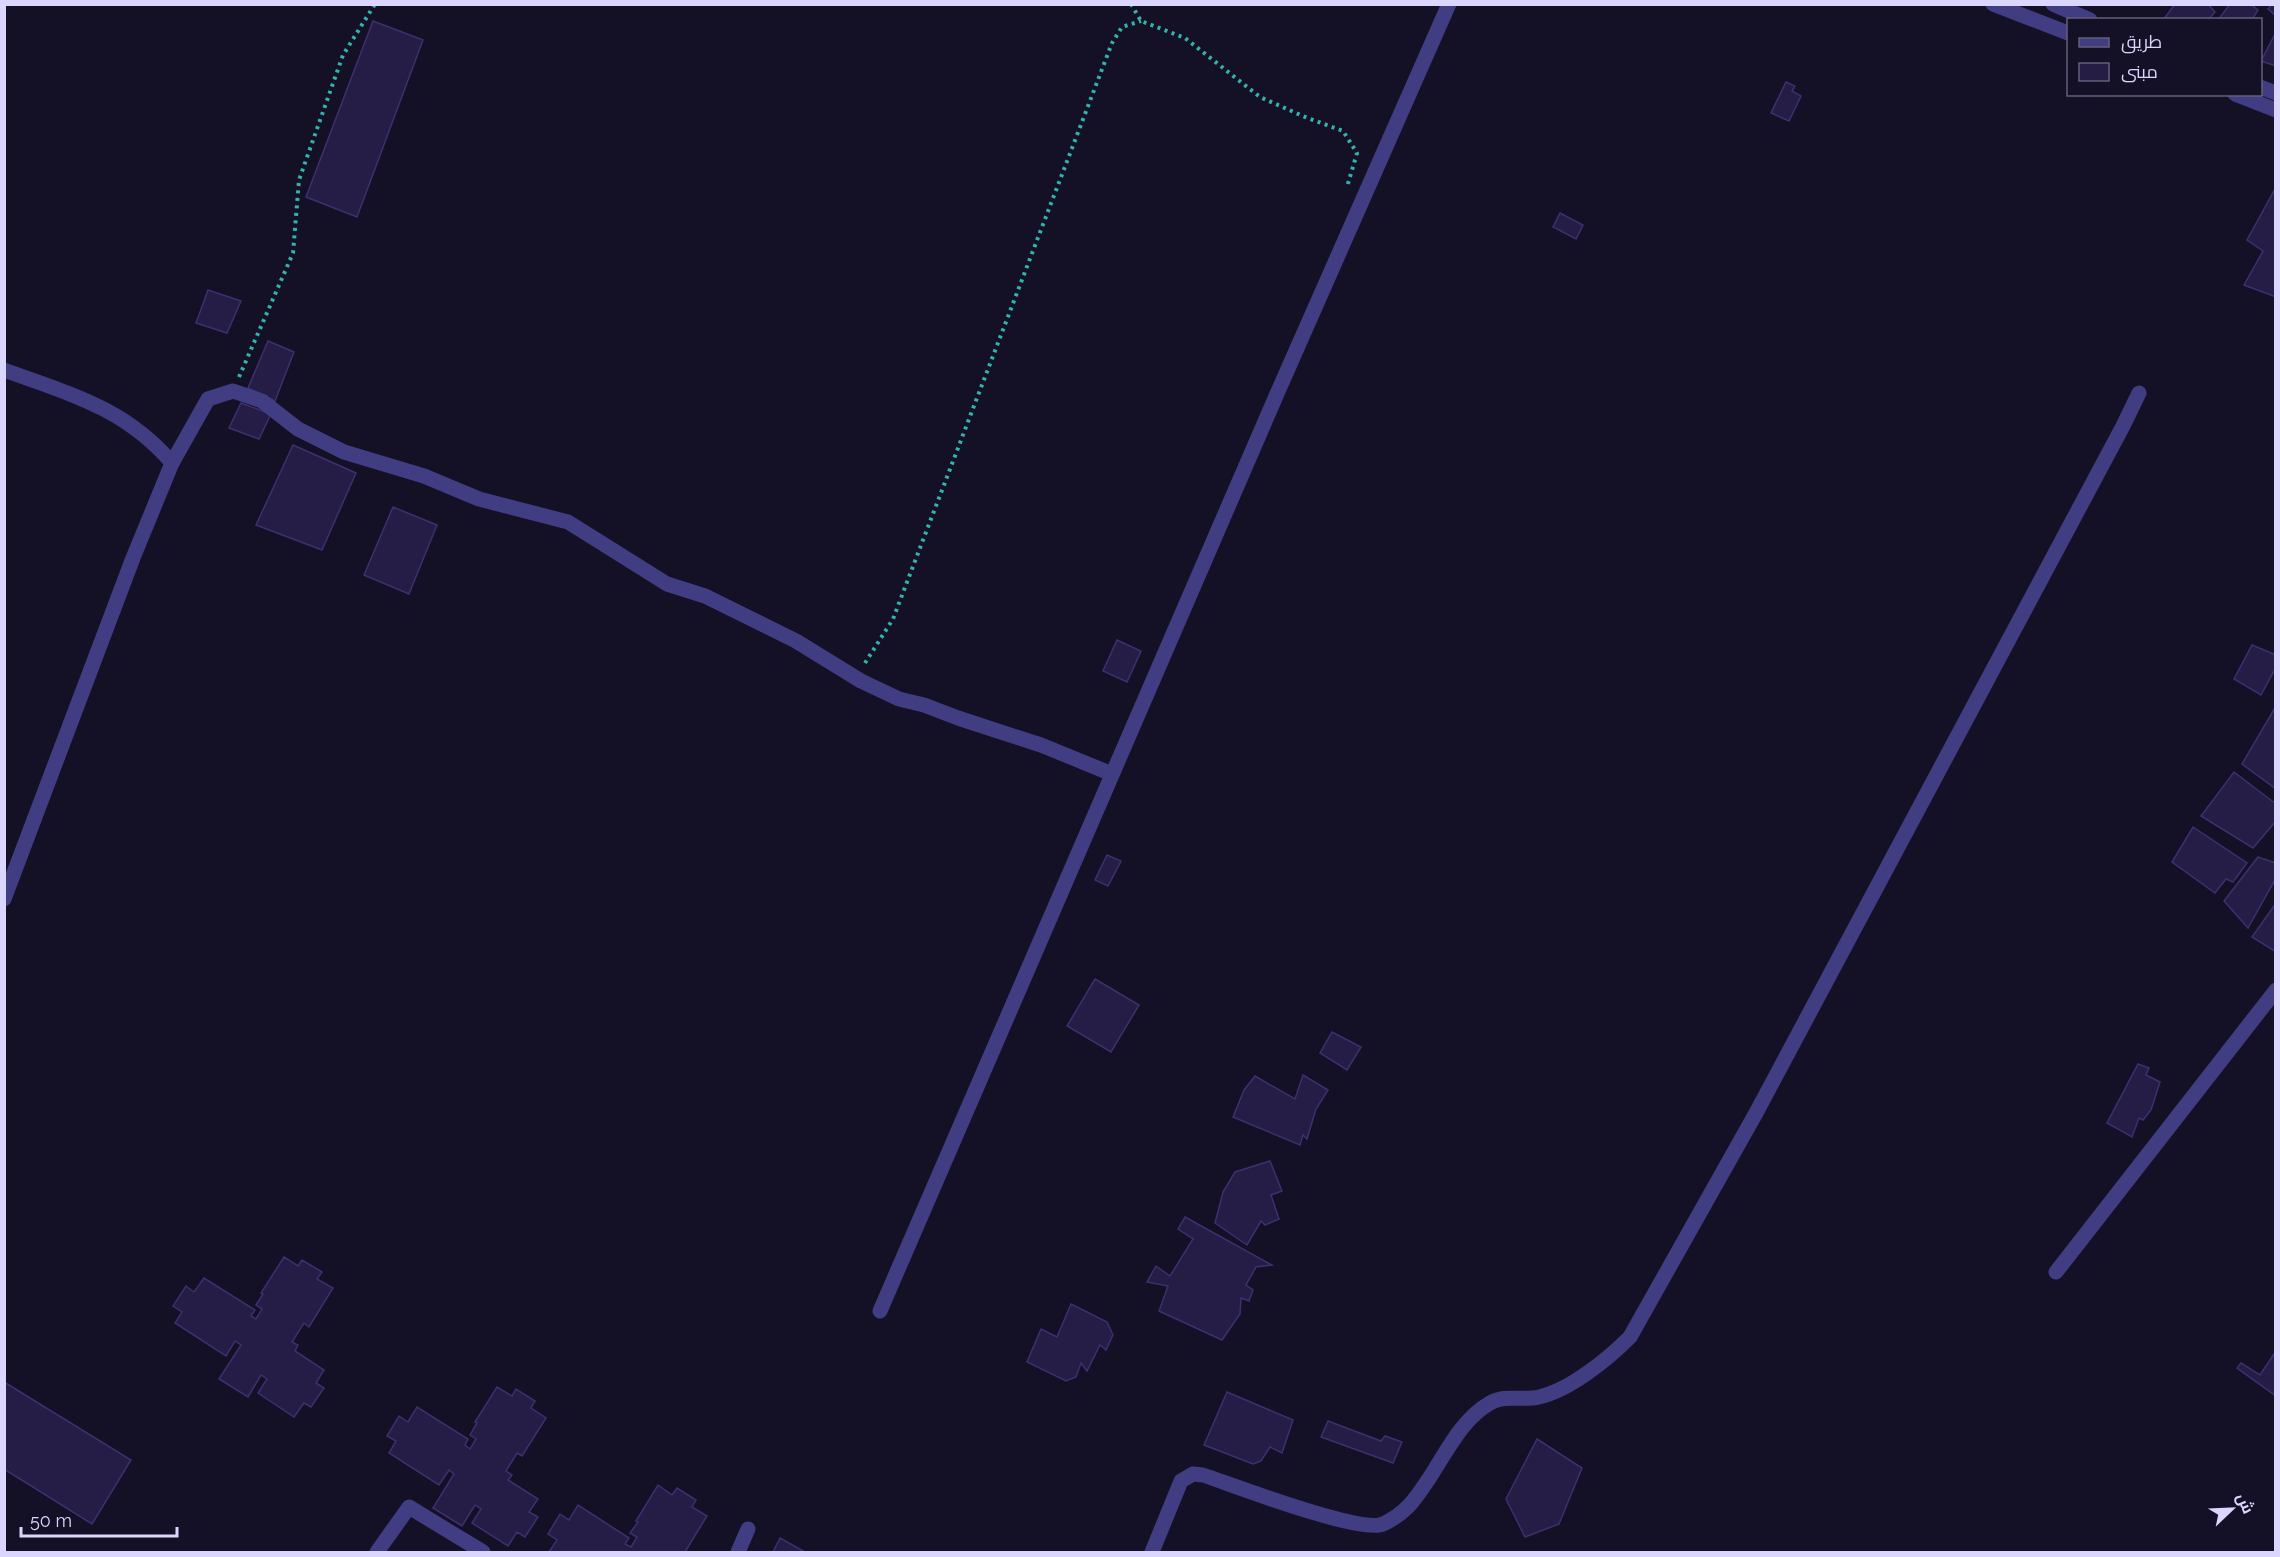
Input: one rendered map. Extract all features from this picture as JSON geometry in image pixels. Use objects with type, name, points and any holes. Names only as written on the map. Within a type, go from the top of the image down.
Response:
[{"type":"street","points":[[880,1311],[1449,4]]},
{"type":"street","points":[[1992,4],[2067,33]]},
{"type":"street","points":[[2053,4],[2085,18]]},
{"type":"street","points":[[2240,96],[2276,110]]},
{"type":"street","points":[[4,370],[114,412],[155,442],[172,463]]},
{"type":"street","points":[[4,899],[133,558],[172,463],[208,399],[233,391],[262,401],[298,429],[344,452],[424,476],[479,499],[568,522],[667,584],[705,596],[796,641],[853,676],[899,699],[924,705],[1041,745],[1112,774]]},
{"type":"street","points":[[1152,1552],[1181,1481],[1193,1474],[1203,1475],[1353,1524],[1380,1525],[1412,1505],[1470,1417],[1492,1402],[1510,1398],[1540,1397],[1573,1382],[1606,1360],[1630,1338],[1762,1103],[2139,393]]},
{"type":"street","points":[[2056,1272],[2276,990]]},
{"type":"street","points":[[377,1552],[409,1508],[483,1552]]},
{"type":"street","points":[[738,1552],[748,1529]]},
{"type":"path","points":[[233,391],[293,253],[300,180],[343,55],[375,4]]},
{"type":"path","points":[[1131,4],[1141,21],[1185,38],[1260,97],[1343,131],[1358,153],[1345,193]]},
{"type":"path","points":[[853,676],[870,658],[893,619],[1112,43],[1122,27],[1141,21]]},
{"type":"building","points":[[2175,4],[2208,4],[2215,12],[2210,18],[2164,18]]},
{"type":"building","points":[[2230,4],[2250,4],[2258,10],[2253,18],[2220,18]]},
{"type":"building","points":[[2272,4],[2276,4],[2276,16],[2268,9]]},
{"type":"building","points":[[373,21],[423,40],[357,217],[306,197]]},
{"type":"building","points":[[2276,32],[2276,66],[2262,61]]},
{"type":"building","points":[[1786,82],[1795,86],[1792,91],[1801,96],[1789,121],[1771,113]]},
{"type":"building","points":[[2276,187],[2276,297],[2244,285],[2263,251],[2247,240]]},
{"type":"building","points":[[1560,213],[1583,225],[1576,239],[1553,227]]},
{"type":"building","points":[[208,290],[241,301],[227,333],[196,323]]},
{"type":"building","points":[[268,341],[294,352],[275,401],[248,388]]},
{"type":"building","points":[[241,403],[271,414],[259,439],[229,428]]},
{"type":"building","points":[[293,445],[356,473],[322,550],[256,525]]},
{"type":"building","points":[[393,507],[437,525],[409,594],[364,575]]},
{"type":"building","points":[[1117,640],[1141,651],[1127,682],[1103,671]]},
{"type":"building","points":[[2252,645],[2276,655],[2276,667],[2261,695],[2234,679]]},
{"type":"building","points":[[2276,706],[2276,789],[2242,764]]},
{"type":"building","points":[[2234,772],[2276,804],[2276,821],[2253,848],[2201,816]]},
{"type":"building","points":[[2193,827],[2247,863],[2233,882],[2226,879],[2215,893],[2172,862]]},
{"type":"building","points":[[1107,855],[1121,861],[1108,886],[1095,880]]},
{"type":"building","points":[[2258,857],[2276,863],[2276,878],[2248,928],[2224,901]]},
{"type":"building","points":[[2276,903],[2276,952],[2252,937]]},
{"type":"building","points":[[1095,979],[1139,1005],[1111,1052],[1067,1026]]},
{"type":"building","points":[[1332,1032],[1361,1047],[1347,1070],[1320,1053]]},
{"type":"building","points":[[2138,1064],[2149,1068],[2146,1075],[2160,1082],[2151,1110],[2143,1120],[2139,1118],[2132,1137],[2107,1123]]},
{"type":"building","points":[[1303,1075],[1328,1090],[1316,1109],[1307,1139],[1303,1135],[1300,1145],[1233,1117],[1244,1090],[1255,1076],[1295,1099]]},
{"type":"building","points":[[1270,1161],[1282,1191],[1271,1195],[1279,1219],[1265,1225],[1261,1221],[1247,1245],[1215,1223],[1223,1192],[1235,1172]]},
{"type":"building","points":[[1185,1217],[1272,1265],[1256,1267],[1246,1285],[1253,1290],[1249,1301],[1241,1298],[1240,1314],[1222,1340],[1159,1311],[1168,1286],[1147,1282],[1156,1266],[1170,1276],[1193,1239],[1178,1229]]},
{"type":"building","points":[[284,1257],[298,1266],[302,1260],[322,1272],[317,1279],[333,1288],[309,1327],[304,1323],[292,1342],[298,1345],[295,1351],[324,1370],[316,1383],[324,1388],[311,1407],[304,1403],[294,1417],[258,1393],[267,1379],[261,1375],[248,1397],[219,1379],[241,1345],[235,1341],[226,1356],[175,1323],[182,1312],[173,1306],[186,1286],[194,1292],[204,1278],[255,1310],[251,1316],[256,1319],[262,1309],[256,1305],[263,1294],[261,1293]]},
{"type":"building","points":[[1071,1304],[1107,1322],[1113,1335],[1106,1350],[1100,1345],[1087,1371],[1081,1363],[1076,1377],[1066,1381],[1027,1362],[1041,1329],[1057,1337]]},
{"type":"building","points":[[2276,1351],[2276,1396],[2237,1368],[2241,1363],[2260,1375]]},
{"type":"building","points":[[4,1382],[131,1460],[92,1524],[4,1469]]},
{"type":"building","points":[[497,1387],[512,1396],[516,1389],[535,1401],[531,1408],[546,1418],[522,1456],[517,1453],[506,1471],[512,1475],[508,1480],[538,1499],[529,1512],[538,1517],[525,1537],[517,1532],[508,1546],[472,1523],[481,1509],[475,1505],[462,1526],[433,1508],[454,1474],[449,1470],[439,1485],[389,1453],[396,1441],[387,1436],[399,1416],[408,1422],[417,1407],[468,1439],[465,1445],[470,1449],[476,1439],[470,1435],[477,1423],[475,1422]]},
{"type":"building","points":[[1227,1392],[1293,1420],[1282,1453],[1270,1447],[1261,1461],[1253,1464],[1204,1445]]},
{"type":"building","points":[[1328,1421],[1381,1441],[1385,1436],[1402,1442],[1393,1463],[1321,1437]]},
{"type":"building","points":[[1537,1439],[1582,1468],[1559,1524],[1525,1537],[1506,1499]]},
{"type":"building","points":[[658,1485],[672,1495],[677,1488],[696,1500],[692,1507],[707,1516],[685,1552],[549,1552],[557,1540],[548,1534],[560,1514],[569,1520],[578,1505],[629,1538],[625,1544],[631,1547],[637,1537],[630,1533]]},
{"type":"building","points":[[780,1538],[805,1552],[773,1552]]}]
